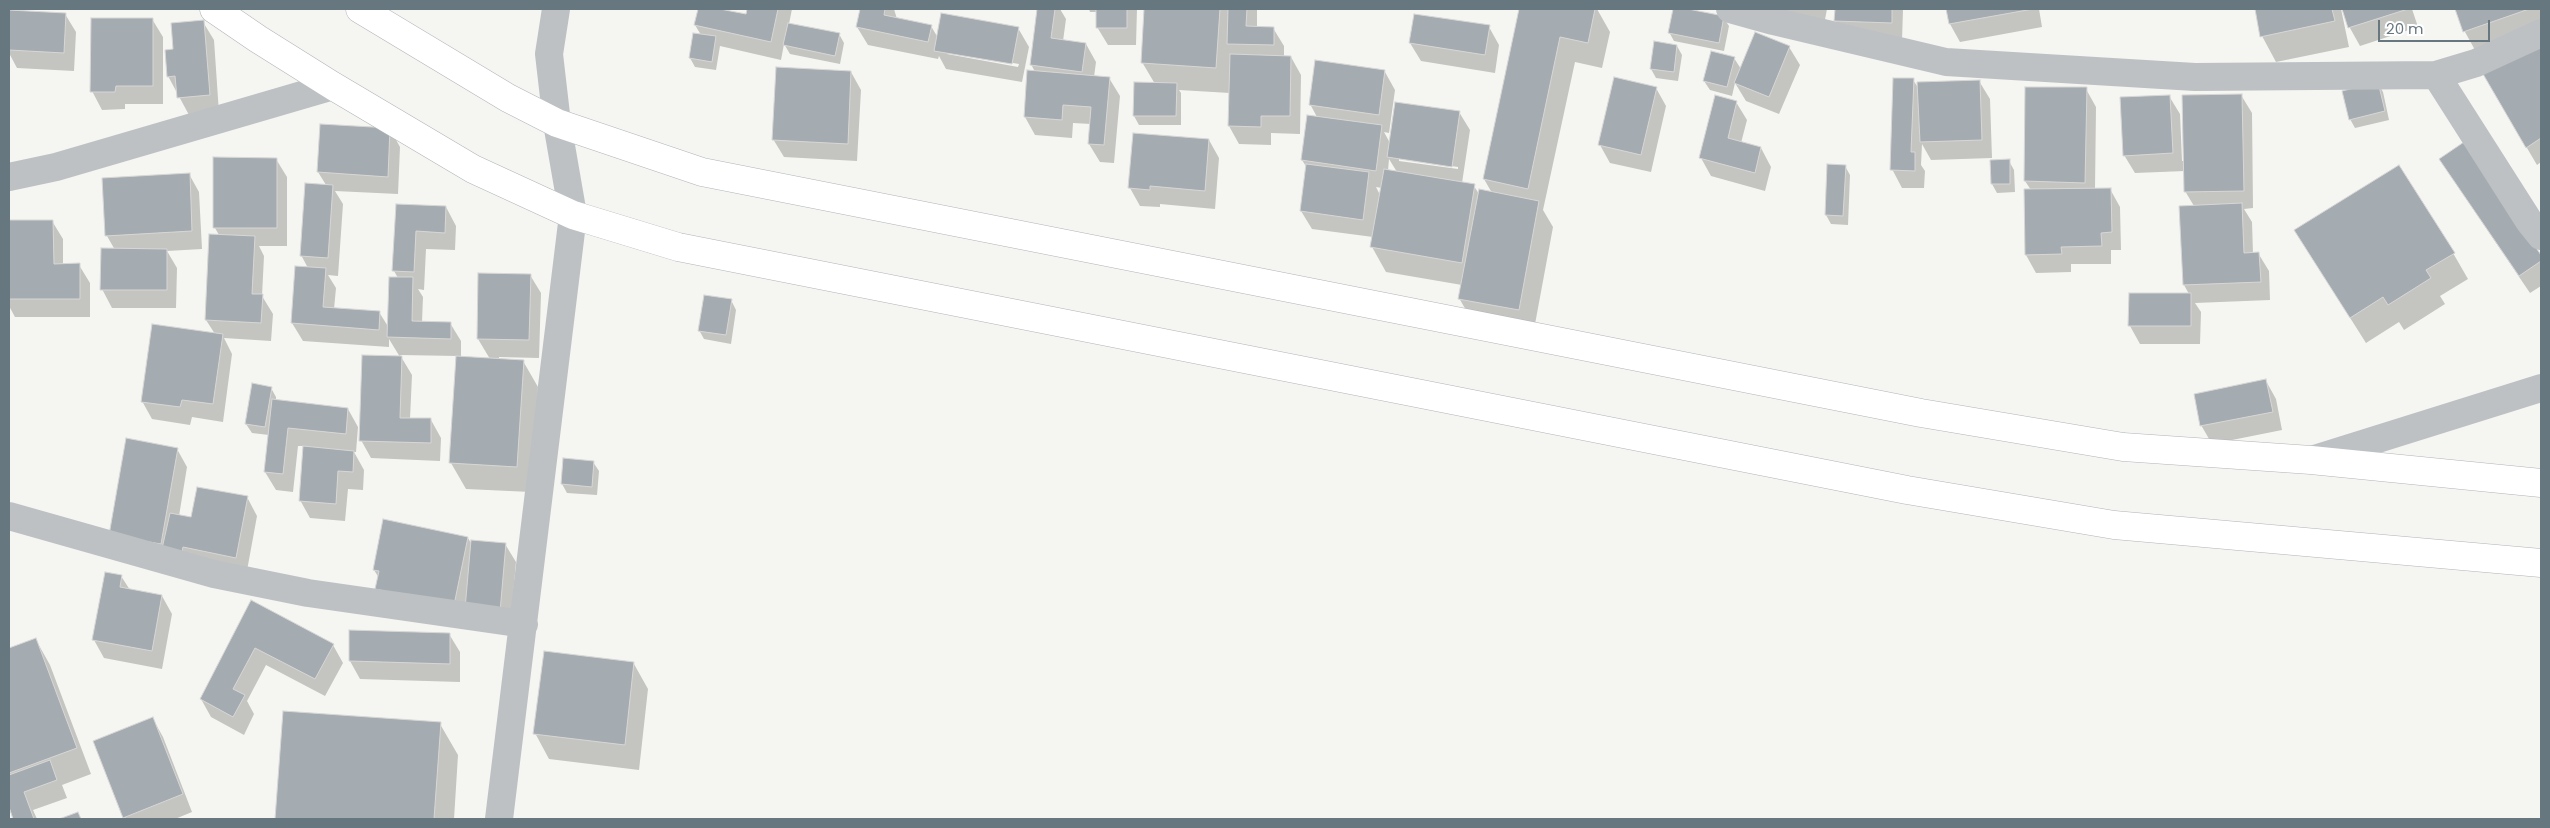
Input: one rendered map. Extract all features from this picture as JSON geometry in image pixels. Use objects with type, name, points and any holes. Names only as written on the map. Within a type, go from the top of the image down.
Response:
[{"type":"main road","points":[[214,9],[333,86],[473,169],[572,216],[678,247],[1917,492],[2114,525],[2541,563]]},
{"type":"main road","points":[[360,9],[508,98],[557,123],[702,172],[1921,413],[2123,447],[2310,460],[2541,484]]},
{"type":"street","points":[[499,819],[572,216],[557,123],[549,54],[556,9]]},
{"type":"street","points":[[1730,9],[1772,21],[1946,62],[2195,77],[2436,75],[2476,63],[2541,33]]},
{"type":"street","points":[[2436,75],[2529,221],[2541,236]]},
{"type":"street","points":[[9,177],[56,167],[333,86]]},
{"type":"street","points":[[2310,460],[2541,388]]},
{"type":"street","points":[[9,516],[214,574],[308,593],[524,624]]},
{"type":"building","points":[[698,9],[720,9],[746,14],[747,9],[778,9],[771,42],[694,25]]},
{"type":"building","points":[[860,9],[885,9],[884,15],[932,25],[928,42],[856,27]]},
{"type":"building","points":[[1037,9],[1055,9],[1051,38],[1086,43],[1082,72],[1030,65]]},
{"type":"building","points":[[1096,9],[1127,9],[1127,28],[1096,28]]},
{"type":"building","points":[[1144,9],[1220,9],[1216,68],[1141,63]]},
{"type":"building","points":[[1228,9],[1247,9],[1246,26],[1274,27],[1274,45],[1227,44]]},
{"type":"building","points":[[1519,9],[1595,9],[1588,43],[1560,37],[1528,189],[1483,179]]},
{"type":"building","points":[[1673,9],[1688,9],[1724,16],[1719,43],[1668,33]]},
{"type":"building","points":[[1835,9],[1892,9],[1892,23],[1834,21]]},
{"type":"building","points":[[1946,9],[2033,9],[1949,24]]},
{"type":"building","points":[[2255,9],[2332,9],[2335,21],[2260,37]]},
{"type":"building","points":[[2342,9],[2408,9],[2348,28]]},
{"type":"building","points":[[2455,9],[2529,9],[2463,32]]},
{"type":"building","points":[[9,10],[66,13],[64,53],[9,50]]},
{"type":"building","points":[[941,13],[1019,27],[1012,64],[934,51]]},
{"type":"building","points":[[1414,14],[1490,25],[1485,55],[1409,43]]},
{"type":"building","points":[[91,18],[153,18],[153,86],[116,86],[115,92],[90,92]]},
{"type":"building","points":[[204,20],[210,95],[177,98],[175,76],[167,77],[165,50],[173,49],[171,23]]},
{"type":"building","points":[[788,23],[840,33],[835,56],[783,45]]},
{"type":"building","points":[[1755,32],[1790,46],[1769,97],[1734,83]]},
{"type":"building","points":[[693,33],[716,36],[712,62],[689,58]]},
{"type":"building","points":[[2541,40],[2541,138],[2526,148],[2483,74]]},
{"type":"building","points":[[1654,41],[1677,45],[1674,72],[1650,69]]},
{"type":"building","points":[[1711,51],[1735,57],[1727,87],[1703,81]]},
{"type":"building","points":[[1230,54],[1291,56],[1290,116],[1261,116],[1261,127],[1228,126]]},
{"type":"building","points":[[1315,60],[1385,70],[1379,115],[1309,105]]},
{"type":"building","points":[[776,67],[851,71],[848,144],[772,140]]},
{"type":"building","points":[[1027,70],[1110,77],[1104,145],[1088,144],[1091,107],[1063,105],[1062,120],[1024,117]]},
{"type":"building","points":[[1614,77],[1657,87],[1641,155],[1598,145]]},
{"type":"building","points":[[1893,78],[1914,78],[1911,152],[1915,152],[1915,171],[1890,170]]},
{"type":"building","points":[[1980,80],[1982,140],[1920,142],[1917,82]]},
{"type":"building","points":[[1134,82],[1177,83],[1176,116],[1133,116]]},
{"type":"building","points":[[2378,82],[2385,111],[2349,120],[2342,91]]},
{"type":"building","points":[[2025,87],[2087,87],[2085,183],[2024,181]]},
{"type":"building","points":[[2242,94],[2244,191],[2184,192],[2182,95]]},
{"type":"building","points":[[1715,95],[1737,101],[1728,138],[1761,147],[1755,173],[1699,158]]},
{"type":"building","points":[[2170,95],[2173,153],[2123,156],[2120,97]]},
{"type":"building","points":[[1395,102],[1460,111],[1452,167],[1387,157]]},
{"type":"building","points":[[1307,115],[1382,125],[1376,171],[1301,160]]},
{"type":"building","points":[[320,124],[390,128],[388,177],[317,172]]},
{"type":"building","points":[[1133,133],[1209,139],[1205,191],[1150,186],[1150,190],[1128,188]]},
{"type":"building","points":[[2464,142],[2541,255],[2541,261],[2519,276],[2439,159]]},
{"type":"building","points":[[213,157],[277,158],[277,228],[213,228]]},
{"type":"building","points":[[2010,159],[2010,184],[1991,184],[1990,160]]},
{"type":"building","points":[[1306,164],[1369,172],[1363,220],[1300,211]]},
{"type":"building","points":[[1827,164],[1846,165],[1843,216],[1825,215]]},
{"type":"building","points":[[2399,165],[2455,253],[2426,270],[2431,278],[2388,305],[2383,297],[2350,318],[2294,230]]},
{"type":"building","points":[[1384,169],[1475,184],[1462,263],[1370,247]]},
{"type":"building","points":[[190,173],[192,231],[105,236],[102,178]]},
{"type":"building","points":[[305,183],[333,185],[328,258],[300,256]]},
{"type":"building","points":[[2111,188],[2112,232],[2101,233],[2102,246],[2061,247],[2062,254],[2025,255],[2024,189]]},
{"type":"building","points":[[1479,189],[1539,201],[1519,310],[1458,299]]},
{"type":"building","points":[[2242,203],[2244,253],[2259,252],[2261,282],[2183,285],[2179,206]]},
{"type":"building","points":[[396,204],[446,206],[445,233],[416,231],[414,272],[392,271]]},
{"type":"building","points":[[9,220],[53,220],[54,264],[80,263],[80,299],[9,299]]},
{"type":"building","points":[[209,234],[255,236],[252,294],[263,294],[261,323],[205,320]]},
{"type":"building","points":[[101,248],[167,249],[167,290],[100,290]]},
{"type":"building","points":[[295,266],[326,268],[323,307],[380,311],[379,330],[291,323]]},
{"type":"building","points":[[478,273],[531,274],[529,340],[477,339]]},
{"type":"building","points":[[389,277],[413,277],[412,321],[451,322],[451,339],[387,337]]},
{"type":"building","points":[[2129,293],[2191,293],[2191,326],[2128,326]]},
{"type":"building","points":[[704,295],[732,299],[726,335],[698,331]]},
{"type":"building","points":[[152,324],[223,334],[213,404],[182,400],[180,407],[141,402]]},
{"type":"building","points":[[362,355],[402,356],[400,418],[431,418],[431,443],[359,441]]},
{"type":"building","points":[[456,356],[524,360],[517,467],[449,463]]},
{"type":"building","points":[[2266,379],[2273,412],[2200,426],[2194,394]]},
{"type":"building","points":[[252,383],[272,387],[265,427],[245,424]]},
{"type":"building","points":[[272,399],[348,408],[346,434],[288,428],[283,474],[264,472]]},
{"type":"building","points":[[126,438],[178,448],[161,544],[109,535]]},
{"type":"building","points":[[303,446],[354,451],[353,472],[338,471],[336,504],[299,501]]},
{"type":"building","points":[[563,458],[594,461],[592,487],[561,484]]},
{"type":"building","points":[[197,487],[248,496],[236,558],[183,547],[181,557],[161,553],[170,513],[191,517]]},
{"type":"building","points":[[383,519],[468,537],[454,605],[375,589],[379,571],[373,570]]},
{"type":"building","points":[[471,540],[506,543],[500,612],[465,609]]},
{"type":"building","points":[[105,572],[122,575],[120,587],[162,595],[152,651],[92,640]]},
{"type":"building","points":[[251,600],[334,644],[315,679],[255,648],[233,689],[245,695],[233,717],[200,699]]},
{"type":"building","points":[[349,630],[450,633],[450,664],[349,661]]},
{"type":"building","points":[[36,638],[77,748],[9,773],[9,648]]},
{"type":"building","points":[[544,651],[634,662],[625,745],[533,734]]},
{"type":"building","points":[[283,711],[441,722],[434,819],[275,819]]},
{"type":"building","points":[[153,717],[183,794],[123,818],[93,741]]},
{"type":"building","points":[[50,760],[57,780],[24,792],[34,819],[13,819],[9,807],[9,775]]},
{"type":"building","points":[[78,812],[81,819],[59,819]]}]
